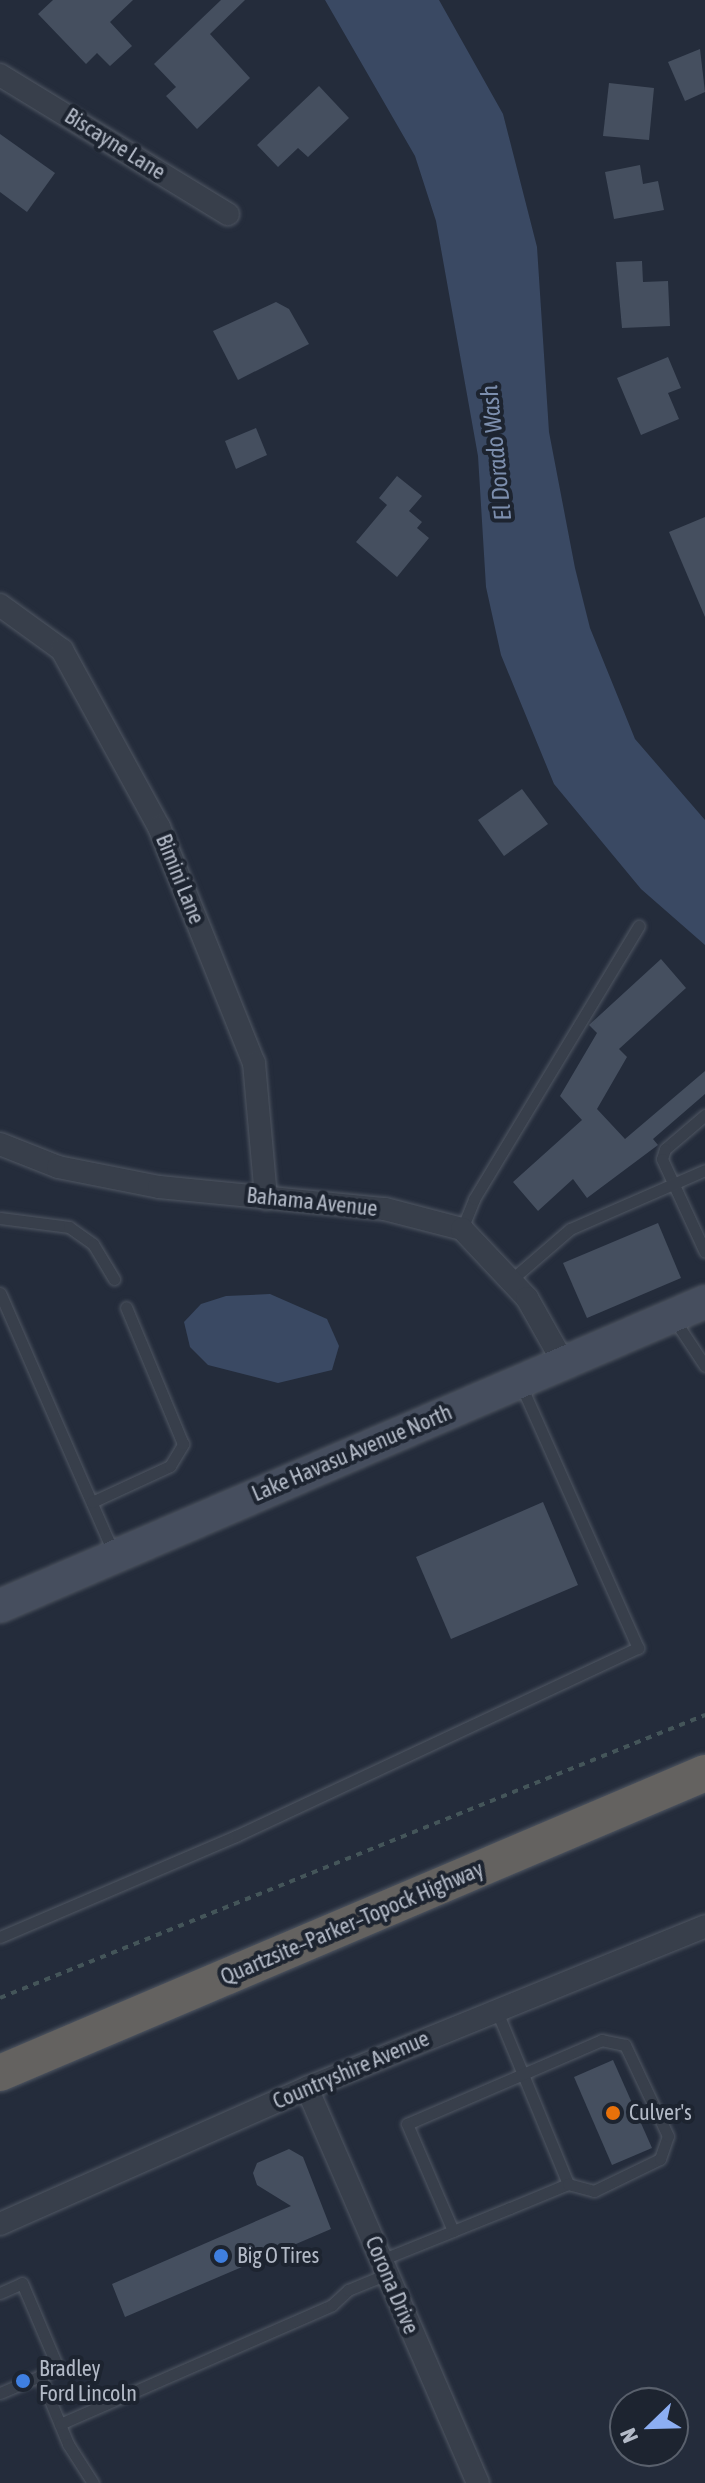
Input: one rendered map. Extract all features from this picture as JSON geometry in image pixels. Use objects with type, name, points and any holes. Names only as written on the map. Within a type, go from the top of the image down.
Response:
[{"type":"highway","name":"Quartzsite–Parker–Topock Highway","points":[[0,2073],[705,1773]]},
{"type":"main road","name":"Lake Havasu Avenue North","points":[[0,1606],[562,1360],[705,1302]]},
{"type":"street","name":"Biscayne Lane","points":[[0,75],[228,214]]},
{"type":"street","name":"Bimini Lane","points":[[0,605],[62,650],[159,827],[254,1063],[266,1198]]},
{"type":"street","name":"Bahama Avenue","points":[[0,1144],[58,1167],[159,1187],[385,1209],[462,1229]]},
{"type":"street","points":[[462,1229],[527,1298],[562,1360]]},
{"type":"street","name":"Countryshire Avenue","points":[[0,2224],[307,2088],[705,1926]]},
{"type":"street","name":"Corona Drive","points":[[307,2088],[478,2483]]},
{"type":"lane","points":[[462,1229],[474,1199],[639,926]]},
{"type":"lane","points":[[705,1115],[665,1149],[662,1159],[705,1252]]},
{"type":"lane","points":[[511,1280],[570,1229],[705,1170]]},
{"type":"lane","points":[[0,1218],[69,1227],[93,1244],[114,1279]]},
{"type":"lane","points":[[0,1293],[115,1556]]},
{"type":"lane","points":[[92,1502],[170,1466],[183,1444],[126,1307]]},
{"type":"lane","points":[[672,1315],[705,1366]]},
{"type":"lane","points":[[0,1937],[236,1836],[638,1648],[519,1381]]},
{"type":"lane","points":[[496,2009],[568,2184]]},
{"type":"lane","points":[[60,2424],[332,2305],[348,2290],[384,2267],[453,2231],[568,2184],[594,2191],[660,2159],[668,2136],[625,2045],[602,2040],[407,2124],[453,2231]]},
{"type":"lane","points":[[0,2293],[22,2283],[58,2368],[0,2393]]},
{"type":"lane","points":[[40,2376],[60,2424],[93,2483]]},
{"type":"path","points":[[0,1998],[705,1715]]},
{"type":"water","name":"El Dorado Wash","points":[[325,0],[439,0],[503,114],[537,247],[549,432],[575,568],[590,628],[635,739],[705,820],[705,945],[641,889],[554,784],[501,655],[486,587],[478,456],[436,221],[415,156]]},
{"type":"water","points":[[270,1294],[327,1319],[339,1346],[332,1370],[278,1383],[208,1365],[190,1347],[184,1322],[201,1304],[226,1296]]},
{"type":"building","points":[[53,0],[133,0],[110,22],[132,46],[110,66],[97,53],[86,64],[38,14]]},
{"type":"building","points":[[221,0],[245,0],[210,34],[250,78],[197,129],[166,96],[176,87],[154,64]]},
{"type":"building","points":[[700,49],[705,92],[685,101],[668,62]]},
{"type":"building","points":[[609,83],[654,88],[649,140],[603,136]]},
{"type":"building","points":[[319,86],[349,118],[308,157],[298,148],[278,167],[257,145]]},
{"type":"building","points":[[0,134],[55,173],[27,212],[0,192]]},
{"type":"building","points":[[640,165],[643,184],[658,181],[664,210],[614,219],[605,172]]},
{"type":"building","points":[[642,261],[643,282],[668,281],[670,326],[622,328],[616,262]]},
{"type":"building","points":[[276,302],[289,309],[309,344],[238,380],[213,331]]},
{"type":"building","points":[[668,357],[681,388],[668,393],[679,419],[641,435],[617,378]]},
{"type":"building","points":[[256,428],[267,455],[236,469],[225,441]]},
{"type":"building","points":[[397,476],[422,496],[409,511],[422,522],[417,528],[429,538],[397,577],[356,542],[387,505],[379,498]]},
{"type":"building","points":[[705,517],[705,617],[669,532]]},
{"type":"building","points":[[522,789],[548,824],[504,856],[478,820]]},
{"type":"building","points":[[661,959],[686,988],[619,1049],[627,1057],[597,1109],[625,1139],[705,1071],[705,1094],[653,1139],[658,1145],[587,1198],[573,1179],[538,1211],[513,1182],[582,1120],[560,1096],[597,1033],[589,1025]]},
{"type":"building","points":[[658,1223],[681,1278],[587,1318],[563,1263]]},
{"type":"building","points":[[543,1502],[578,1585],[451,1639],[416,1557]]},
{"type":"building","name":"Culver's","points":[[613,2060],[652,2148],[612,2165],[574,2077]]},
{"type":"building","name":"Big O Tires","points":[[289,2149],[303,2157],[331,2229],[125,2317],[112,2284],[291,2206],[257,2185],[253,2173],[257,2163]]},
{"type":"place","name":"Culver's","points":[[613,2113]]},
{"type":"place","name":"Big O Tires","points":[[221,2256]]},
{"type":"place","name":"Bradley Ford Lincoln","points":[[23,2381]]}]
